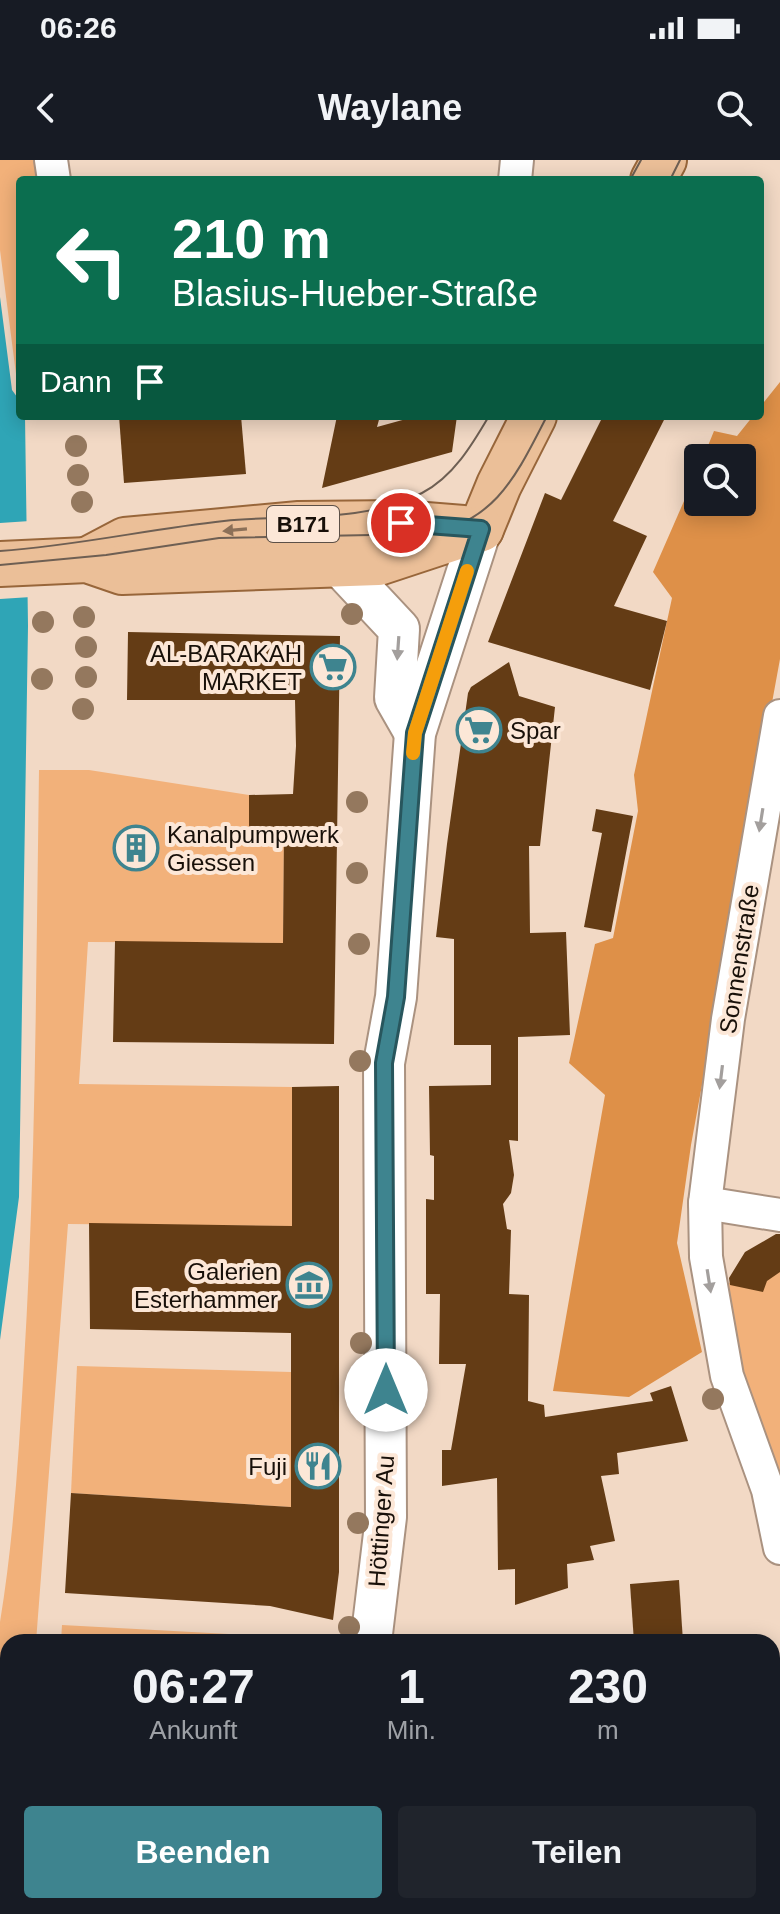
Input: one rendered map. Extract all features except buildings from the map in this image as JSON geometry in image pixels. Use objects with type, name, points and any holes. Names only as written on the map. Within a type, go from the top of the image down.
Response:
[{"type":"main road","name":"Höttinger Au","points":[[481,529],[532,420]]},
{"type":"main road","name":"B171","points":[[87,560],[125,540],[299,524],[401,523],[481,529]]},
{"type":"main road","name":"B171","points":[[20,563],[87,560],[122,572],[340,566],[397,559],[481,529]]},
{"type":"street","name":"Höttinger Au","points":[[372,1634],[386,1517],[384,1063],[396,997],[415,733],[481,529]]},
{"type":"street","points":[[340,566],[399,629],[395,698],[415,733]]},
{"type":"street","name":"Sonnenstraße","points":[[780,716],[728,1019],[705,1203],[706,1257],[727,1376],[768,1490],[780,1548]]},
{"type":"street","points":[[705,1203],[780,1215]]},
{"type":"shaded area","points":[[0,160],[36,160],[37,176],[16,176],[16,374],[0,250]]},
{"type":"shaded area","points":[[780,382],[780,659],[691,1145],[677,1243],[702,1352],[629,1397],[553,1391],[605,1095],[569,1063],[595,944],[613,938],[638,811],[634,775],[672,598],[653,572],[684,501],[684,516],[756,516],[756,444],[709,444],[714,431],[737,436],[750,420],[764,420],[764,402]]},
{"type":"shaded area","points":[[39,770],[89,770],[249,795],[249,830],[284,829],[283,943],[88,942],[79,1084],[292,1087],[292,1226],[68,1224],[37,1634],[0,1634],[20,1428],[35,1066]]},
{"type":"shaded area","points":[[780,1250],[780,1479],[739,1368],[728,1284]]},
{"type":"shaded area","points":[[77,1366],[291,1372],[291,1507],[71,1493]]},
{"type":"shaded area","points":[[62,1625],[229,1634],[61,1634]]},
{"type":"water","points":[[0,297],[12,390],[16,396],[16,420],[25,420],[28,626],[19,1197],[0,1340]]},
{"type":"pier","points":[[30,521],[31,597],[0,599],[0,523]]},
{"type":"tram line","points":[[632,176],[641,160]]},
{"type":"tram line","points":[[672,176],[680,160]]},
{"type":"tram line","points":[[0,551],[224,521],[350,514],[399,503],[422,493],[443,478],[469,449],[487,420]]},
{"type":"tram line","points":[[0,565],[106,555],[219,538],[423,534],[448,529],[469,520],[501,493],[525,458],[545,420]]},
{"type":"slow traffic","points":[[413,753],[415,733],[467,571]]},
{"type":"place","name":"AL-BARAKAH MARKET","points":[[333,667]]},
{"type":"place","name":"Spar","points":[[479,730]]},
{"type":"place","name":"Kanalpumpwerk Giessen","points":[[136,848]]},
{"type":"place","name":"Galerien Esterhammer","points":[[309,1285]]},
{"type":"place","name":"Fuji","points":[[318,1466]]},
{"type":"route","points":[[386,1390],[384,1063],[396,997],[415,733],[481,529],[401,523]]}]
